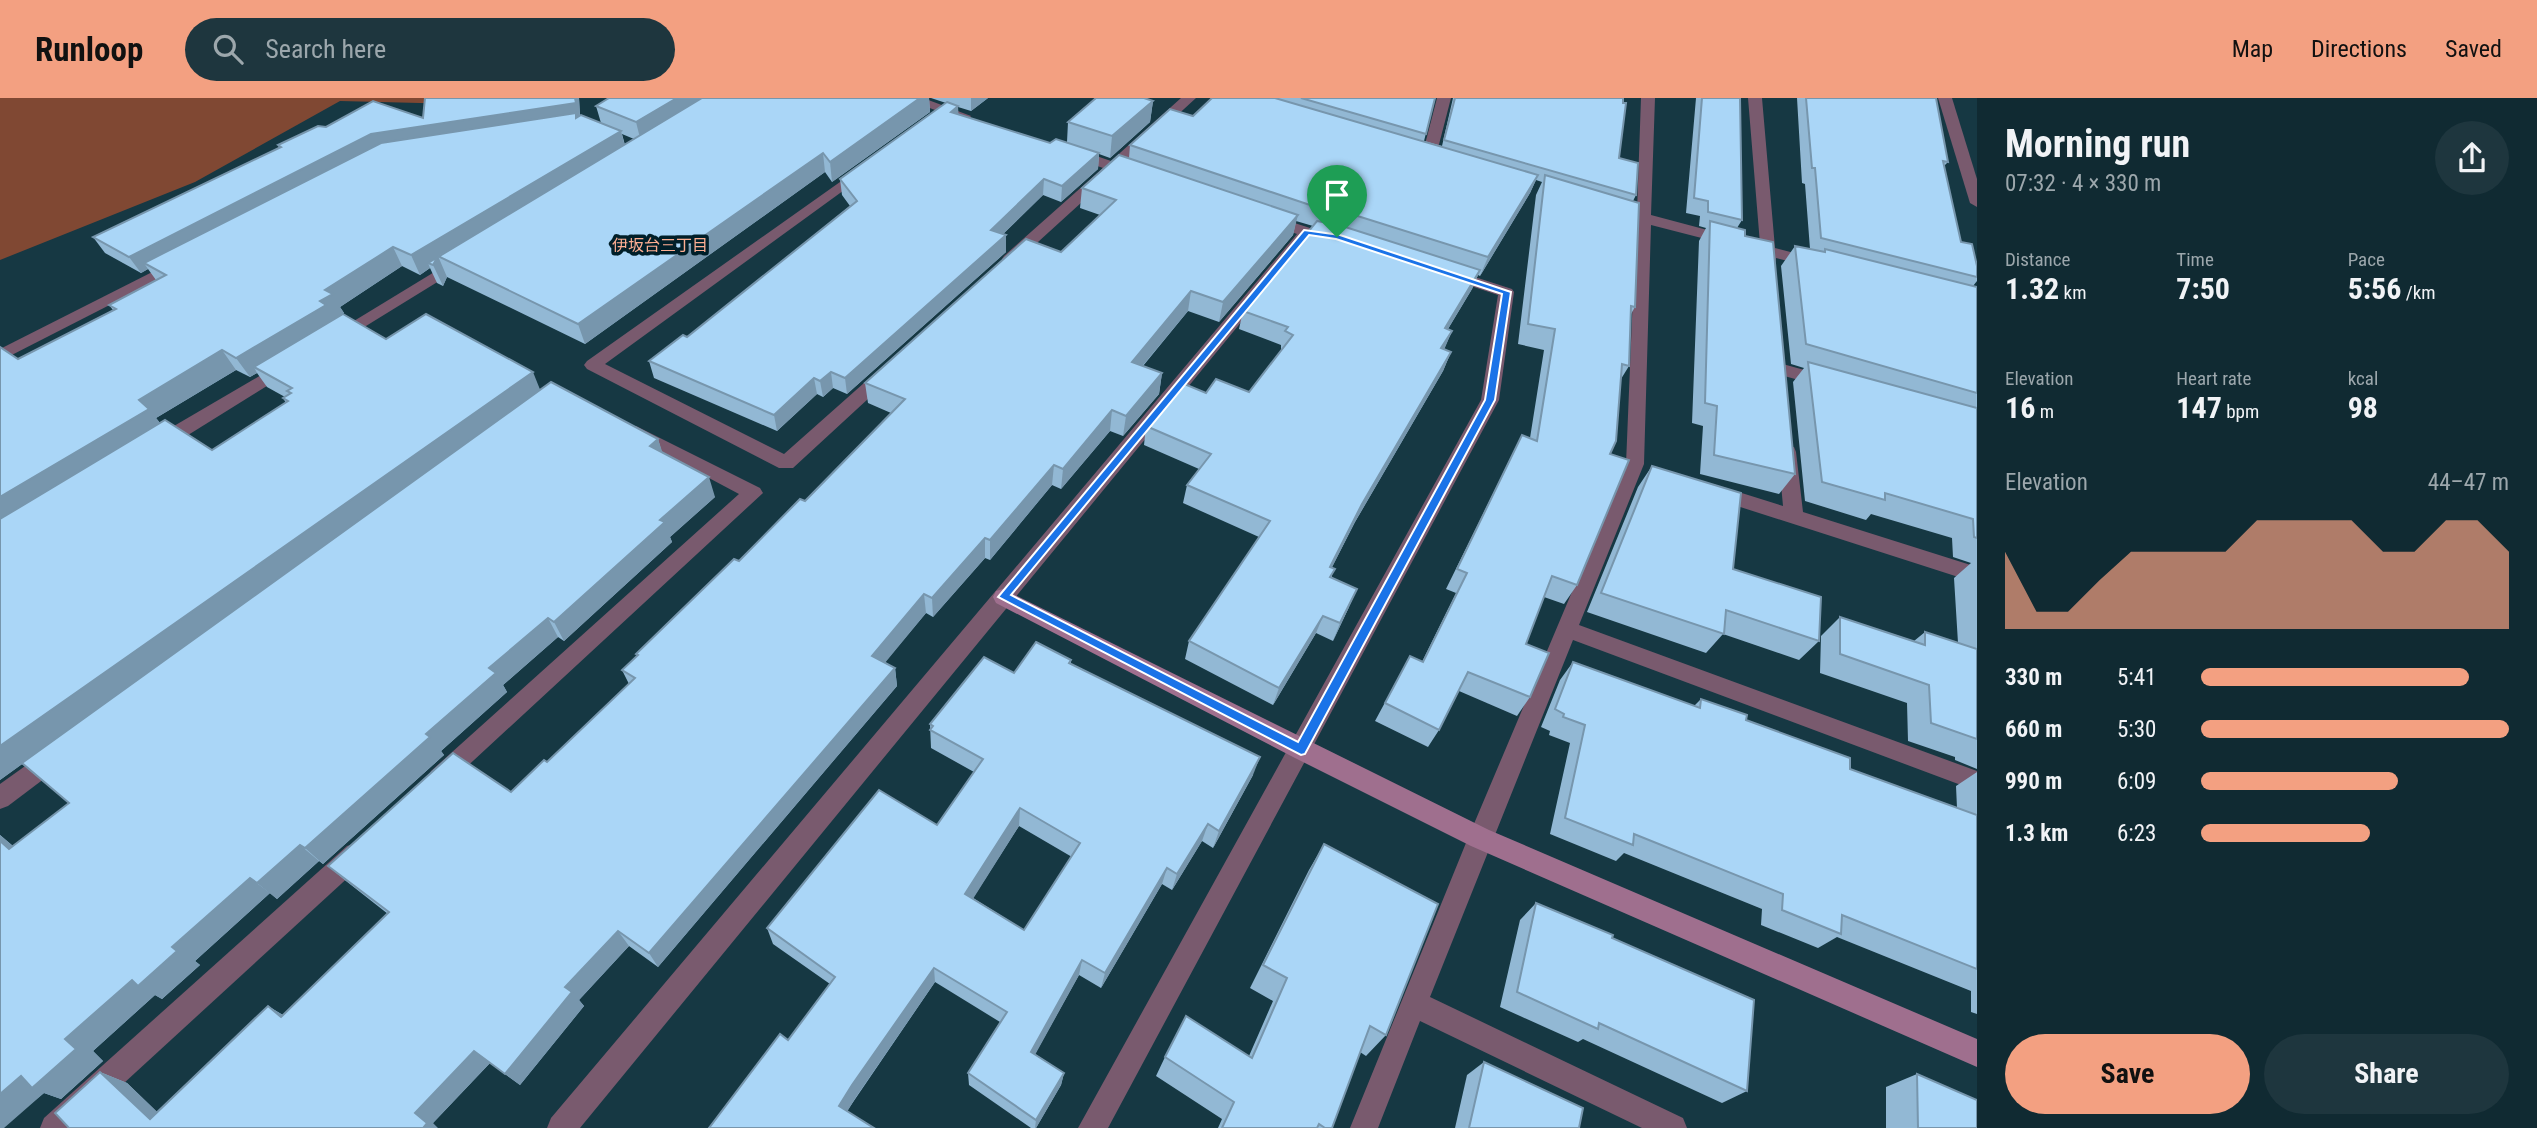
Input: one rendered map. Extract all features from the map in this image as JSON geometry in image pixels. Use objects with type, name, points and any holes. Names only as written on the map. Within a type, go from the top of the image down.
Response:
[{"type":"street","points":[[910,98],[939,114],[983,123]]},
{"type":"street","points":[[1000,268],[1189,98]]},
{"type":"street","points":[[1429,156],[1444,98]]},
{"type":"street","points":[[1364,1128],[1566,629],[1641,466],[1643,219],[1648,98]]},
{"type":"street","points":[[1755,98],[1771,277]]},
{"type":"street","points":[[1945,98],[1977,203]]},
{"type":"street","points":[[1060,149],[1151,179]]},
{"type":"street","points":[[879,158],[593,365],[786,463],[898,361]]},
{"type":"street","points":[[1616,211],[1833,267]]},
{"type":"street","points":[[1255,214],[1307,232],[1350,241]]},
{"type":"street","points":[[561,1128],[1307,232]]},
{"type":"street","points":[[140,456],[478,250]]},
{"type":"street","points":[[0,356],[192,257]]},
{"type":"street","points":[[1092,1128],[1490,400],[1506,292],[1428,267]]},
{"type":"street","points":[[1782,395],[1778,362],[1845,387]]},
{"type":"street","points":[[424,792],[753,493],[619,423]]},
{"type":"street","points":[[1786,436],[1794,516]]},
{"type":"street","points":[[1695,486],[1977,575]]},
{"type":"street","points":[[1003,597],[1301,750],[1480,838],[1977,1053]]},
{"type":"street","points":[[1566,629],[1977,781]]},
{"type":"street","points":[[0,798],[78,741]]},
{"type":"street","points":[[54,1128],[373,838]]},
{"type":"street","points":[[1414,1004],[1673,1128]]},
{"type":"shaded area","points":[[0,98],[568,98],[546,106],[340,101],[195,182],[0,260]]},
{"type":"building","points":[[425,98],[575,98],[576,103],[371,134],[129,257],[93,237],[281,147],[278,145],[318,126],[326,127],[373,101],[423,118]]},
{"type":"building","points":[[609,98],[677,98],[636,122],[596,106]]},
{"type":"building","points":[[702,98],[920,98],[830,162],[823,153],[578,324],[439,256]]},
{"type":"building","points":[[1096,98],[1144,98],[1153,101],[1112,136],[1068,122]]},
{"type":"building","points":[[1212,98],[1275,98],[1538,175],[1488,257],[1348,213],[1316,207],[1130,145],[1170,109],[1193,116]]},
{"type":"building","points":[[1301,98],[1435,98],[1426,134]]},
{"type":"building","points":[[1455,98],[1623,98],[1623,103],[1626,103],[1619,158],[1638,163],[1636,195],[1444,140]]},
{"type":"building","points":[[1702,98],[1740,98],[1742,220],[1708,212],[1708,201],[1694,198]]},
{"type":"building","points":[[1806,98],[1936,98],[1948,162],[1943,161],[1961,242],[1972,244],[1977,277],[1821,238]]},
{"type":"building","points":[[947,102],[958,106],[951,112],[1050,143],[1056,139],[1099,153],[1062,186],[1044,179],[991,230],[1006,235],[845,378],[831,372],[820,381],[814,378],[774,415],[649,361],[683,335],[687,337],[857,201],[840,179]]},
{"type":"building","points":[[576,113],[576,118],[581,115],[621,131],[411,255],[393,247],[325,290],[333,294],[320,301],[326,305],[236,358],[222,350],[139,400],[149,409],[0,497],[0,347],[18,359],[116,309],[109,305],[166,275],[144,263],[381,143]]},
{"type":"building","points":[[1119,155],[1298,215],[1223,302],[1191,291],[1132,362],[1162,373],[1126,416],[1112,410],[1063,469],[1054,465],[990,540],[985,538],[932,598],[924,594],[872,656],[895,668],[649,953],[618,931],[565,987],[572,992],[505,1074],[474,1051],[415,1113],[427,1123],[423,1128],[69,1128],[55,1113],[100,1072],[150,1119],[268,1006],[281,1017],[389,912],[328,866],[453,753],[511,792],[544,760],[547,762],[635,678],[622,670],[638,655],[636,654],[734,559],[739,561],[800,499],[805,501],[905,399],[865,383],[1026,239],[1061,252],[1116,200],[1082,188]]},
{"type":"building","points":[[1545,175],[1639,203],[1635,307],[1631,306],[1629,366],[1622,364],[1616,441],[1610,454],[1629,460],[1577,585],[1552,576],[1526,644],[1549,653],[1530,697],[1468,672],[1439,730],[1385,703],[1410,656],[1423,662],[1467,573],[1457,569],[1522,435],[1537,441],[1555,329],[1528,324]]},
{"type":"building","points":[[1317,221],[1339,225],[1480,270],[1445,328],[1452,331],[1441,348],[1451,352],[1362,504],[1330,567],[1335,569],[1330,577],[1357,589],[1340,623],[1323,616],[1279,688],[1189,641],[1270,521],[1187,485],[1211,454],[1146,426],[1182,383],[1206,393],[1216,379],[1249,392],[1293,335],[1285,331],[1288,327],[1243,311]]},
{"type":"building","points":[[1710,221],[1745,230],[1745,236],[1773,242],[1795,474],[1714,455],[1717,406],[1705,403]]},
{"type":"building","points":[[1795,246],[1825,252],[1825,249],[1977,287],[1977,393],[1806,344]]},
{"type":"building","points":[[343,314],[386,339],[426,314],[533,372],[0,746],[0,519],[165,420],[212,450],[288,401],[283,398],[291,393],[287,391],[292,388],[254,367]]},
{"type":"building","points":[[1808,362],[1977,408],[1977,538],[1974,537],[1973,519],[1885,493],[1885,500],[1822,482]]},
{"type":"building","points":[[551,382],[658,439],[650,446],[709,477],[660,520],[665,522],[554,622],[548,618],[489,668],[496,673],[426,734],[430,737],[305,848],[300,845],[257,883],[250,878],[172,947],[177,951],[138,986],[132,980],[65,1039],[76,1049],[32,1088],[21,1076],[0,1094],[0,841],[9,849],[69,803],[22,763]]},
{"type":"building","points":[[1652,466],[1741,493],[1733,569],[1821,597],[1819,641],[1726,610],[1724,634],[1601,593]]},
{"type":"building","points":[[1840,617],[1925,645],[1925,632],[1977,649],[1977,739],[1931,723],[1929,685],[1840,654]]},
{"type":"building","points":[[1036,642],[1071,660],[1069,663],[1260,757],[1219,831],[1208,824],[1177,874],[1167,868],[1105,973],[1082,960],[1031,1052],[1064,1073],[1036,1120],[968,1073],[1007,1012],[934,968],[839,1106],[874,1128],[709,1128],[780,1034],[788,1040],[835,977],[767,928],[879,790],[937,825],[983,759],[930,730],[933,726],[930,724],[984,657],[1014,673]],"holes":[[[1020,808],[1080,843],[1024,930],[965,894]]]},
{"type":"building","points":[[1573,662],[1700,708],[1701,699],[1747,715],[1746,720],[1850,758],[1850,769],[1977,815],[1977,969],[1842,915],[1841,934],[1782,910],[1783,894],[1634,834],[1633,845],[1565,818],[1585,725],[1563,717],[1564,714],[1555,709]]},
{"type":"building","points":[[1324,844],[1438,904],[1386,1035],[1370,1026],[1332,1128],[1319,1124],[1317,1128],[1222,1128],[1234,1102],[1165,1057],[1186,1016],[1252,1058],[1287,978],[1263,965]]},
{"type":"building","points":[[1536,903],[1754,1000],[1747,1091],[1599,1023],[1598,1029],[1517,992]]},
{"type":"building","points":[[1484,1062],[1583,1108],[1579,1128],[1469,1128]]},
{"type":"building","points":[[1917,1074],[1977,1100],[1977,1128],[1918,1128]]},
{"type":"district","name":"伊坂台三丁目","points":[[660,245]]},
{"type":"route","points":[[1307,232],[1337,237],[1506,292],[1490,400],[1301,750],[1003,597],[1307,232]]}]
